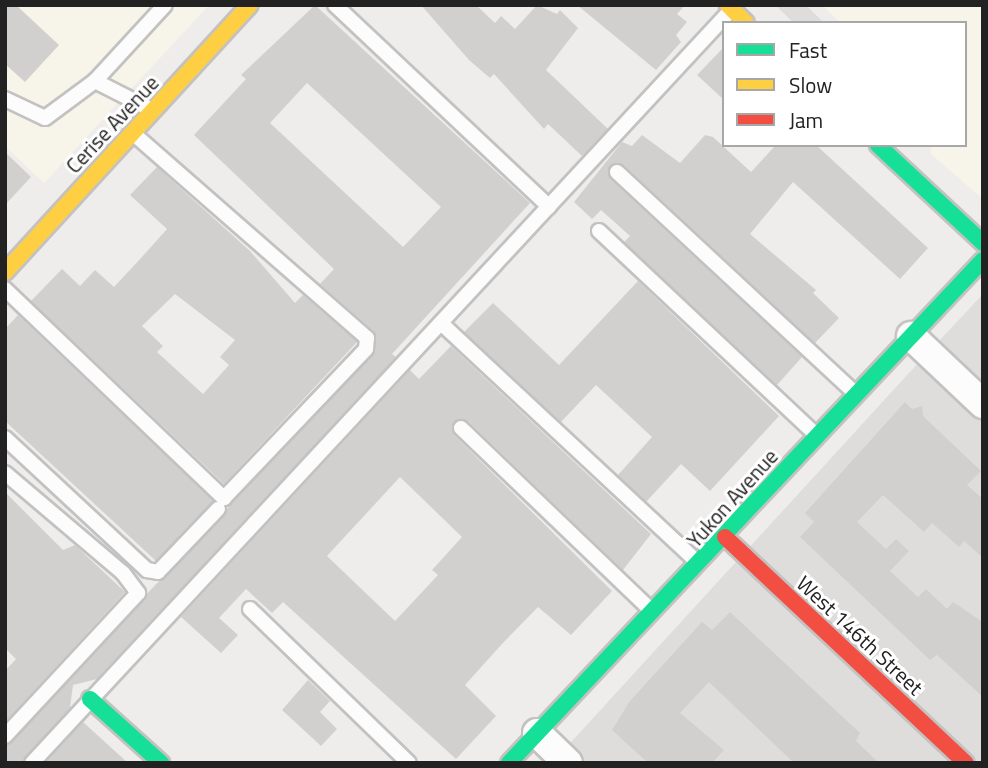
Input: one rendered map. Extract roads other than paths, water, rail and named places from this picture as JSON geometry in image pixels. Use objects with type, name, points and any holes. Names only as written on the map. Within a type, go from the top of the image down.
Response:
[{"type":"street","name":"Cerise Avenue","points":[[5,272],[250,5]]},
{"type":"street","points":[[730,7],[744,21]]},
{"type":"street","points":[[880,147],[983,243]]},
{"type":"street","name":"Yukon Avenue","points":[[509,763],[726,537],[983,260]]},
{"type":"street","points":[[911,337],[983,404]]},
{"type":"street","name":"West 146th Street","points":[[726,537],[966,763]]},
{"type":"street","points":[[90,699],[161,763]]},
{"type":"street","points":[[537,733],[568,763]]},
{"type":"lane","points":[[5,99],[45,118],[95,81],[165,5]]},
{"type":"lane","points":[[335,5],[549,207]]},
{"type":"lane","points":[[32,763],[442,324],[730,7]]},
{"type":"lane","points":[[95,81],[153,111]]},
{"type":"lane","points":[[5,289],[224,498],[366,349],[367,338],[132,133]]},
{"type":"lane","points":[[617,172],[856,394]]},
{"type":"lane","points":[[599,231],[817,436]]},
{"type":"lane","points":[[442,324],[699,565]]},
{"type":"lane","points":[[461,428],[654,612]]},
{"type":"lane","points":[[5,438],[147,570],[158,572],[218,509]]},
{"type":"lane","points":[[5,472],[123,573],[138,593],[5,736]]},
{"type":"lane","points":[[250,609],[409,763]]}]
